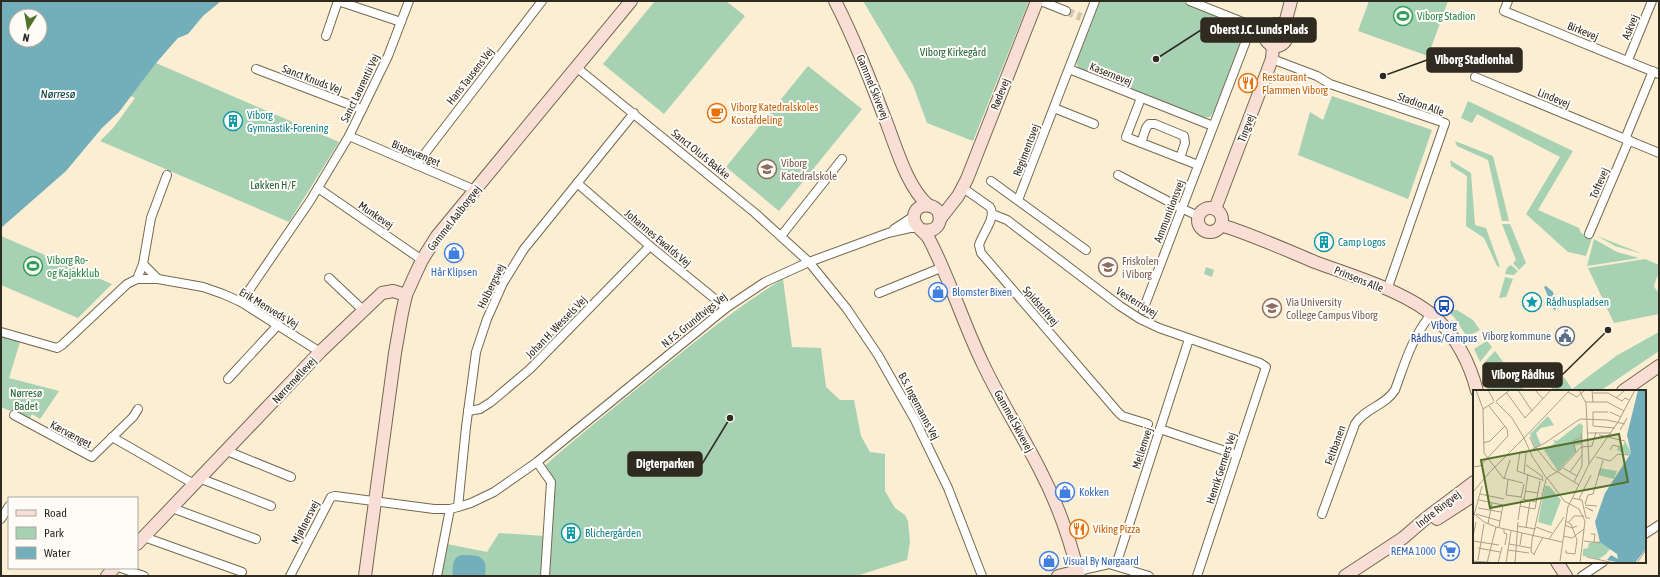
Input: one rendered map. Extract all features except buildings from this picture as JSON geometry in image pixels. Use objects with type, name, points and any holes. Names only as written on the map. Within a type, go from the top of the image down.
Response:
[{"type":"street","points":[[326,36],[338,1],[401,22]]},
{"type":"street","name":"Sanct Laurentii Vej","points":[[241,302],[318,188],[349,136],[388,56],[409,1]]},
{"type":"street","name":"Hans Tausens Vej","points":[[416,165],[542,1]]},
{"type":"street","name":"Gammel Aalborgvej","points":[[365,576],[395,353],[406,295],[422,260],[437,236],[631,1]]},
{"type":"street","name":"Gammel Skivevej","points":[[835,1],[863,62],[908,175],[921,199],[931,206]]},
{"type":"street","name":"Rødevej","points":[[938,223],[963,188],[1037,1]]},
{"type":"street","points":[[1041,1],[1066,11]]},
{"type":"street","points":[[1069,69],[1085,18],[1095,1]]},
{"type":"street","points":[[1190,1],[1252,25],[1275,27],[1287,35],[1285,41],[1280,46],[1273,46],[1267,42],[1264,34],[1275,27],[1291,1]]},
{"type":"street","points":[[1275,27],[1284,1]]},
{"type":"street","name":"Birkevej","points":[[1508,1],[1504,11],[1656,72],[1640,104],[1627,140]]},
{"type":"street","name":"Askvej","points":[[1628,60],[1652,1]]},
{"type":"street","name":"Ammunitionsvej","points":[[1143,310],[1252,25]]},
{"type":"street","name":"Tingvej","points":[[1215,209],[1272,59],[1273,46]]},
{"type":"street","name":"Stadion Alle","points":[[1272,59],[1316,76],[1330,84],[1445,123],[1387,290]]},
{"type":"street","name":"Sanct Olufs Bakke","points":[[576,67],[755,213],[809,262]]},
{"type":"street","name":"Sanct Knuds Vej","points":[[256,69],[361,109]]},
{"type":"street","name":"Kasernevej","points":[[1069,69],[1213,126]]},
{"type":"street","name":"Regimentsvej","points":[[1018,200],[1069,69]]},
{"type":"street","name":"Lindevej","points":[[1475,77],[1659,153]]},
{"type":"street","points":[[1141,98],[1126,137],[1198,165]]},
{"type":"street","points":[[1054,108],[1094,124]]},
{"type":"street","name":"Holbergsvej","points":[[454,508],[476,352],[487,319],[503,283],[524,249],[634,113]]},
{"type":"street","points":[[1141,143],[1146,128],[1149,124],[1155,124],[1184,136],[1185,143],[1180,158]]},
{"type":"street","name":"Bispevænget","points":[[349,136],[475,190]]},
{"type":"street","name":"Toftevej","points":[[1589,234],[1627,140]]},
{"type":"street","points":[[781,236],[842,159]]},
{"type":"street","points":[[1118,174],[1198,216]]},
{"type":"street","points":[[1,332],[57,348],[128,284],[137,279],[143,264],[151,218],[167,175]]},
{"type":"street","name":"Gammel Skivevej","points":[[908,175],[915,214]]},
{"type":"street","points":[[991,181],[1086,250]]},
{"type":"street","name":"Johannes Ewalds Vej","points":[[577,183],[650,246],[726,308]]},
{"type":"street","name":"Munkevej","points":[[318,188],[422,260]]},
{"type":"street","points":[[963,188],[990,207],[992,214]]},
{"type":"street","name":"Rødevej","points":[[931,206],[943,205],[963,188]]},
{"type":"street","points":[[931,206],[938,211],[938,223],[930,231],[921,229],[915,223],[915,214],[921,207],[931,206]]},
{"type":"street","points":[[1207,208],[1215,209],[1222,216],[1221,225],[1216,231],[1206,231],[1198,223],[1198,216],[1200,212],[1207,208]]},
{"type":"street","name":"N.F.S. Grundtvigs Vej","points":[[888,233],[915,214]]},
{"type":"street","name":"Vesterrisvej","points":[[992,214],[1007,220],[1120,306],[1140,319],[1159,328],[1260,363],[1266,368]]},
{"type":"street","name":"Spidstoftvej","points":[[992,214],[979,242],[979,249],[981,253],[1117,411],[1122,416],[1148,424]]},
{"type":"street","name":"Gammel Skivevej","points":[[938,223],[936,236],[941,262]]},
{"type":"street","name":"Prinsens Alle","points":[[1221,225],[1387,290],[1411,301],[1430,314],[1453,337],[1469,365],[1477,390]]},
{"type":"street","name":"N.F.S. Grundtvigs Vej","points":[[375,502],[434,509],[454,508],[471,503],[494,492],[537,462],[726,308],[765,282],[809,262],[888,233],[910,228],[921,229]]},
{"type":"street","name":"Gammel Skivevej","points":[[921,229],[941,262],[983,364],[1040,469],[1068,537],[1079,574]]},
{"type":"street","name":"Johan H. Wessels Vej","points":[[468,411],[480,409],[485,406],[530,369],[650,246]]},
{"type":"street","name":"B.S. Ingemanns Vej","points":[[809,262],[847,309],[878,355],[915,420],[948,488],[982,576]]},
{"type":"street","points":[[879,293],[941,262]]},
{"type":"street","points":[[143,264],[158,279]]},
{"type":"street","points":[[329,278],[364,311]]},
{"type":"street","name":"Erik Menveds Vej","points":[[137,279],[158,279],[203,288],[241,302],[320,352]]},
{"type":"street","name":"Nørremøllevej","points":[[242,572],[140,541],[320,352],[382,293],[393,291],[406,295]]},
{"type":"street","name":"Feltbanen","points":[[1322,514],[1355,424],[1359,417],[1365,412],[1386,402],[1392,396],[1411,344],[1430,314]]},
{"type":"street","points":[[228,379],[278,325]]},
{"type":"street","name":"Mellemvej","points":[[1116,565],[1189,338]]},
{"type":"street","points":[[1624,390],[1659,366]]},
{"type":"street","name":"Henrik Gerners Vej","points":[[1197,576],[1266,368]]},
{"type":"street","name":"Kærvænget","points":[[14,415],[92,458],[112,436],[133,417],[138,409]]},
{"type":"street","points":[[1160,429],[1237,455]]},
{"type":"street","points":[[112,436],[196,481],[271,506]]},
{"type":"street","points":[[226,451],[291,477]]},
{"type":"street","points":[[537,462],[551,482],[545,576]]},
{"type":"street","name":"Indre Ringvej","points":[[1403,538],[1425,519],[1473,483]]},
{"type":"street","name":"Mjølnersvej","points":[[290,576],[331,497],[335,496],[375,502]]},
{"type":"street","name":"Indre Ringvej","points":[[1345,576],[1403,538],[1429,524],[1473,496]]},
{"type":"street","points":[[1,519],[8,508]]},
{"type":"street","points":[[172,508],[256,539]]},
{"type":"street","points":[[437,576],[454,508]]},
{"type":"street","points":[[1646,533],[1659,525]]},
{"type":"street","points":[[1558,563],[1566,576]]},
{"type":"street","points":[[1582,576],[1602,563]]},
{"type":"street","points":[[1058,576],[1079,574],[1102,565],[1116,565],[1149,576]]},
{"type":"street","points":[[124,569],[144,576]]},
{"type":"green space","points":[[655,1],[726,1],[745,16],[664,114],[603,64]]},
{"type":"green space","name":"Viborg Kirkegård","points":[[863,1],[1029,1],[973,141],[927,123],[913,85]]},
{"type":"green space","points":[[1100,1],[1181,1],[1242,26],[1245,33],[1214,111],[1210,117],[1203,118],[1079,69],[1077,59]]},
{"type":"green space","name":"Viborg Stadion","points":[[1369,1],[1448,1],[1428,56],[1358,31]]},
{"type":"green space","name":"Løkken H/F","points":[[156,63],[339,142],[289,222],[100,141],[114,127],[135,98],[131,96]]},
{"type":"green space","points":[[808,66],[862,109],[779,211],[726,167]]},
{"type":"green space","points":[[1332,96],[1432,130],[1408,199],[1298,155],[1310,112],[1323,120]]},
{"type":"green space","points":[[1468,101],[1573,151],[1538,210],[1579,228],[1581,233],[1592,238],[1586,256],[1568,252],[1526,214],[1560,157],[1477,114],[1472,123],[1461,118]]},
{"type":"green space","points":[[1455,141],[1493,156],[1509,221],[1502,221],[1488,160],[1457,146]]},
{"type":"green space","points":[[1450,160],[1471,173],[1475,225],[1486,228],[1500,267],[1497,266],[1484,238],[1466,226],[1467,176],[1451,166]]},
{"type":"green space","points":[[1502,224],[1510,224],[1526,263],[1519,270],[1513,263],[1516,260]]},
{"type":"green space","points":[[1,236],[112,284],[78,318],[1,285]]},
{"type":"green space","points":[[1597,236],[1643,254],[1615,246]]},
{"type":"green space","points":[[1594,239],[1617,252],[1639,258],[1587,266]]},
{"type":"green space","points":[[1645,259],[1659,265],[1654,287],[1659,293],[1659,314],[1614,323],[1588,268]]},
{"type":"green space","points":[[1511,265],[1518,271],[1514,275],[1505,274],[1507,268]]},
{"type":"green space","points":[[1206,267],[1214,270],[1212,277],[1204,274]]},
{"type":"green space","points":[[1505,277],[1513,279],[1506,297],[1499,298]]},
{"type":"green space","points":[[783,279],[792,347],[821,348],[826,387],[840,400],[854,400],[861,436],[870,452],[885,454],[885,491],[895,508],[905,515],[908,521],[910,542],[907,560],[856,576],[440,576],[447,544],[487,552],[499,533],[544,536],[549,484],[539,471],[591,426],[712,328]]},
{"type":"green space","points":[[1457,310],[1473,320],[1480,330],[1467,337],[1454,317],[1448,311]]},
{"type":"green space","points":[[1659,332],[1659,351],[1601,390],[1550,390],[1564,377],[1572,389],[1616,356]]},
{"type":"green space","name":"Nørresø Badet","points":[[1,336],[20,342],[9,378],[59,391],[40,419],[32,414],[29,419],[1,407]]},
{"type":"green space","points":[[1487,341],[1492,347],[1480,362],[1474,349]]},
{"type":"green space","points":[[1495,351],[1524,390],[1488,390],[1482,365]]},
{"type":"water","name":"Nørresø","points":[[1,1],[221,1],[203,16],[188,34],[178,38],[157,62],[119,112],[102,128],[66,171],[1,228]]},
{"type":"water","points":[[1546,286],[1553,292],[1556,309],[1554,310],[1544,287]]},
{"type":"water","points":[[462,555],[473,555],[481,558],[485,564],[485,576],[453,576],[454,560]]},
{"type":"tunnel","points":[[1066,11],[1081,17]]},
{"type":"place","name":"Viborg Stadion","points":[[1403,16]]},
{"type":"place","name":"Oberst J.C. Lunds Plads","points":[[1156,59]]},
{"type":"place","name":"Viborg Stadionhal","points":[[1383,76]]},
{"type":"place","name":"Restaurant Flammen Viborg","points":[[1248,83]]},
{"type":"place","name":"Viborg Katedralskoles Kostafdeling","points":[[717,113]]},
{"type":"place","name":"Viborg Gymnastik-Forening","points":[[233,121]]},
{"type":"place","name":"Viborg Katedralskole","points":[[767,169]]},
{"type":"place","name":"Camp Logos","points":[[1324,242]]},
{"type":"place","name":"Hår Klipsen","points":[[454,253]]},
{"type":"place","name":"Viborg Ro- og Kajakklub","points":[[33,266]]},
{"type":"place","name":"Friskolen i Viborg","points":[[1108,267]]},
{"type":"place","name":"Blomster Bixen","points":[[938,292]]},
{"type":"place","name":"Rådhuspladsen","points":[[1532,302]]},
{"type":"place","name":"Viborg Rådhus/Campus","points":[[1444,306]]},
{"type":"place","name":"Via University College Campus Viborg","points":[[1272,308]]},
{"type":"place","name":"Viborg Rådhus","points":[[1608,330]]},
{"type":"place","name":"Viborg kommune","points":[[1565,336]]},
{"type":"place","name":"Digterparken","points":[[730,418]]},
{"type":"place","name":"Kokken","points":[[1065,492]]},
{"type":"place","name":"Viking Pizza","points":[[1079,529]]},
{"type":"place","name":"Blichergården","points":[[571,533]]},
{"type":"place","name":"REMA 1000","points":[[1450,551]]},
{"type":"place","name":"Visual By Nørgaard","points":[[1049,561]]}]
